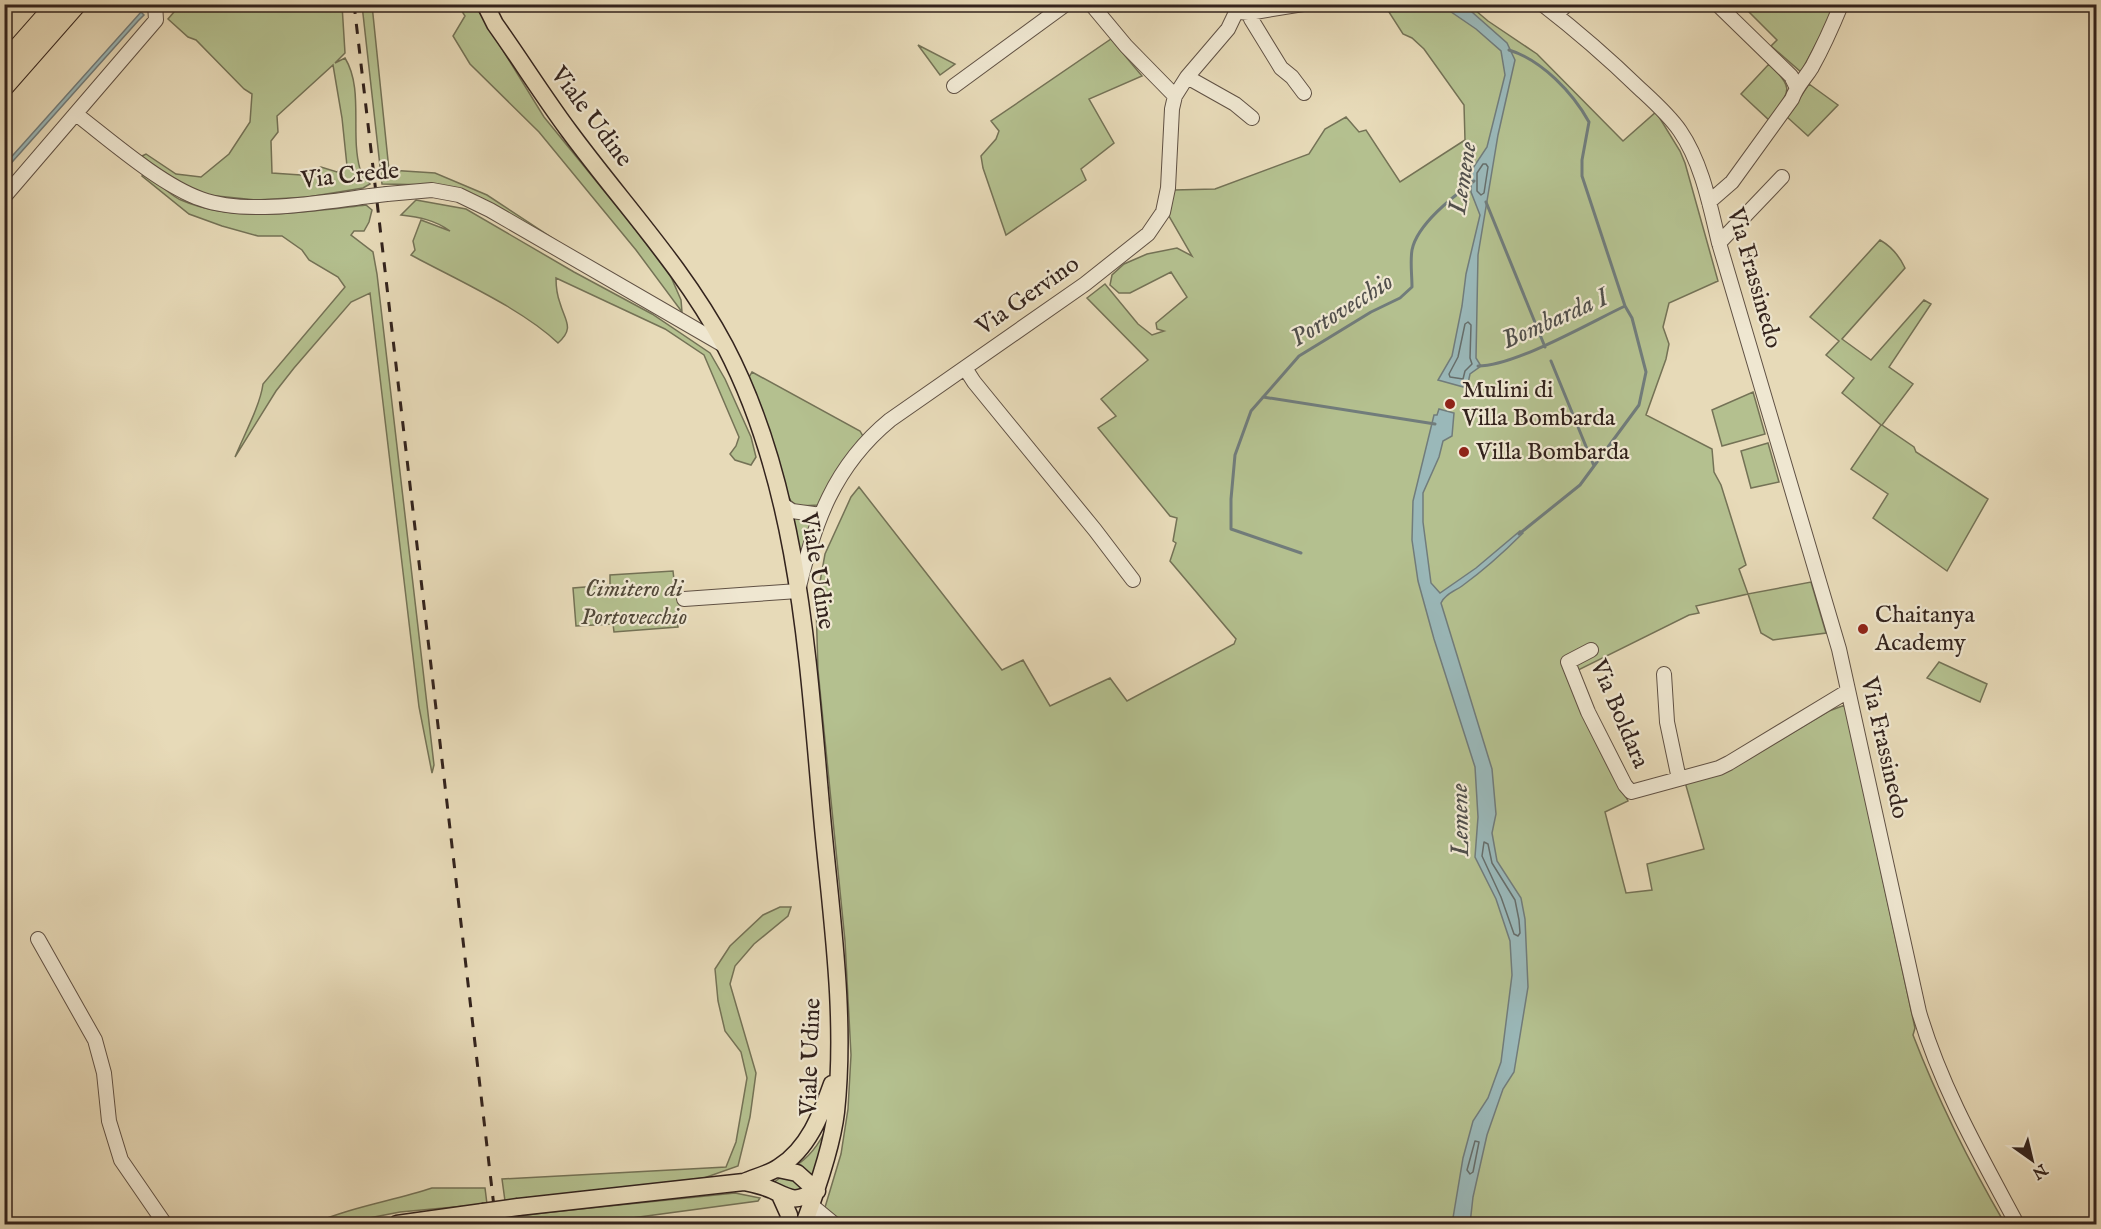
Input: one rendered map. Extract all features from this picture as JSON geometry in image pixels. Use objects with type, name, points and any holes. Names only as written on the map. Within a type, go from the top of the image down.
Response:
[{"type":"highway","points":[[4,64],[57,4]]},
{"type":"highway","points":[[4,86],[76,4]]},
{"type":"main road","name":"Viale Udine","points":[[485,4],[495,24],[569,131],[690,287],[724,346],[750,398],[783,505],[808,668],[839,998],[836,1116],[814,1198],[804,1224]]},
{"type":"main road","points":[[398,1224],[518,1207],[744,1182],[778,1168],[794,1156],[824,1108],[839,1063]]},
{"type":"main road","points":[[778,1168],[797,1173],[814,1198]]},
{"type":"main road","points":[[744,1182],[772,1190],[790,1199],[814,1198]]},
{"type":"main road","points":[[780,1196],[789,1215],[788,1224]]},
{"type":"street","points":[[4,197],[156,20],[155,4]]},
{"type":"street","points":[[954,86],[1066,4]]},
{"type":"street","points":[[1091,4],[1126,46],[1171,93]]},
{"type":"street","points":[[1242,10],[1303,4]]},
{"type":"street","name":"Via Frassinedo","points":[[1542,4],[1589,40],[1673,121],[1687,142],[1709,202],[1719,243],[1839,649],[1919,1012],[1928,1043],[1958,1114],[2017,1224]]},
{"type":"street","points":[[1556,15],[1567,4]]},
{"type":"street","points":[[1717,4],[1791,76],[1796,86]]},
{"type":"street","name":"Via Frassinedo","points":[[1709,202],[1732,182],[1792,99],[1796,86],[1807,76],[1826,42],[1841,5]]},
{"type":"street","points":[[1242,10],[1251,19],[1281,68],[1292,77],[1304,93]]},
{"type":"street","name":"Via Gervino","points":[[798,591],[811,540],[827,498],[847,466],[873,434],[1085,284],[1148,234],[1163,212],[1168,188],[1171,93],[1242,10]]},
{"type":"street","points":[[1187,77],[1235,104],[1252,118]]},
{"type":"street","name":"Via Crede","points":[[76,114],[175,187],[202,200],[229,205],[277,207],[432,190],[459,195],[499,215],[724,346]]},
{"type":"street","points":[[1719,243],[1782,177]]},
{"type":"street","points":[[965,368],[1095,530],[1132,580]]},
{"type":"street","points":[[783,505],[792,511],[821,515]]},
{"type":"street","points":[[684,599],[798,591]]},
{"type":"street","name":"Via Boldara","points":[[1591,650],[1568,662],[1588,712],[1629,790],[1634,792],[1719,768],[1848,691]]},
{"type":"street","name":"Via Boldara","points":[[1664,674],[1667,722],[1679,779]]},
{"type":"street","points":[[38,939],[80,1011],[94,1040],[104,1073],[109,1121],[121,1160],[165,1224]]},
{"type":"street","points":[[814,1198],[834,1224]]},
{"type":"green space","points":[[180,5],[342,5],[345,53],[335,63],[345,58],[351,70],[355,98],[357,155],[360,169],[370,184],[363,188],[308,197],[256,200],[207,195],[170,178],[142,156],[146,154],[176,174],[201,177],[229,154],[250,122],[252,94],[244,89],[196,40],[188,37],[168,19]],"holes":[[[333,65],[347,166],[337,172],[321,167],[301,175],[272,173],[271,141],[278,132],[277,116]]]},
{"type":"green space","points":[[362,5],[372,5],[389,170],[435,173],[487,195],[592,264],[434,185],[382,184]]},
{"type":"green space","points":[[458,5],[475,5],[544,117],[636,230],[671,277],[681,300],[682,312],[636,250],[539,132],[470,64],[453,36],[465,16]]},
{"type":"green space","points":[[1390,5],[1469,5],[1488,21],[1537,54],[1623,141],[1656,112],[1680,151],[1718,281],[1669,303],[1663,327],[1669,344],[1666,359],[1646,415],[1712,449],[1714,472],[1721,485],[1746,565],[1739,569],[1748,594],[1696,606],[1699,613],[1689,615],[1568,675],[1582,713],[1628,801],[1605,812],[1626,893],[1652,890],[1647,864],[1704,849],[1685,782],[1735,767],[1829,711],[1845,705],[1915,1028],[1913,1035],[1955,1131],[2005,1224],[820,1224],[841,1154],[848,1109],[851,1055],[845,941],[818,670],[816,604],[825,554],[851,497],[859,487],[1002,670],[1023,660],[1050,706],[1110,678],[1127,701],[1234,644],[1236,639],[1170,561],[1176,543],[1173,541],[1177,518],[1170,516],[1098,428],[1116,416],[1101,399],[1148,360],[1087,298],[1105,284],[1138,324],[1152,335],[1164,331],[1157,329],[1156,323],[1187,297],[1171,272],[1130,293],[1119,293],[1110,285],[1112,275],[1124,264],[1147,254],[1177,248],[1192,256],[1169,216],[1174,190],[1215,189],[1309,154],[1325,129],[1346,117],[1359,132],[1366,130],[1400,182],[1465,140],[1464,105],[1424,49],[1412,38],[1403,34],[1387,9]]},
{"type":"green space","points":[[1742,5],[1834,5],[1801,72],[1771,46],[1777,40]]},
{"type":"green space","points":[[1111,39],[1142,76],[1089,99],[1114,143],[1081,169],[1086,180],[1006,235],[981,156],[996,139],[999,131],[991,121]]},
{"type":"green space","points":[[918,45],[955,64],[940,75]]},
{"type":"green space","points":[[1769,64],[1783,80],[1787,91],[1769,120],[1741,94]]},
{"type":"green space","points":[[1809,84],[1838,105],[1808,136],[1787,117]]},
{"type":"green space","points":[[144,172],[177,198],[225,212],[296,213],[366,205],[372,210],[364,231],[354,231],[351,235],[373,252],[377,274],[434,765],[432,773],[419,707],[370,293],[351,302],[294,368],[276,391],[235,457],[255,411],[263,384],[345,287],[338,277],[309,260],[302,250],[282,236],[258,236],[189,214],[142,176]]},
{"type":"green space","points":[[416,200],[466,209],[652,314],[710,353],[725,379],[751,437],[756,457],[751,465],[735,460],[730,454],[739,437],[704,355],[665,329],[556,278],[558,297],[567,324],[566,333],[558,343],[507,306],[411,255],[415,250],[413,241],[421,220],[450,231],[427,220],[401,215]]},
{"type":"green space","points":[[1880,240],[1895,252],[1905,268],[1842,339],[1871,360],[1924,300],[1931,304],[1889,367],[1913,384],[1882,425],[1914,447],[1916,452],[1988,499],[1947,571],[1873,518],[1888,494],[1851,469],[1881,425],[1842,393],[1854,378],[1826,355],[1839,341],[1810,317]]},
{"type":"green space","points":[[752,372],[860,431],[864,438],[819,505],[798,506],[791,501],[786,492],[779,464],[748,379]]},
{"type":"green space","points":[[1753,392],[1765,434],[1722,446],[1712,410]]},
{"type":"green space","points":[[1768,443],[1779,482],[1751,488],[1741,451]]},
{"type":"green space","points":[[791,517],[814,521],[801,554],[798,552]]},
{"type":"green space","name":"Cimitero di Portovecchio","points":[[673,571],[675,588],[678,588],[680,610],[676,610],[678,627],[614,632],[613,624],[576,626],[573,588],[610,585],[610,575]]},
{"type":"green space","points":[[1811,582],[1826,633],[1773,640],[1761,633],[1748,594]]},
{"type":"green space","points":[[1939,662],[1987,684],[1980,702],[1927,678]]},
{"type":"green space","points":[[780,907],[791,907],[788,916],[754,944],[735,966],[730,984],[756,1073],[750,1117],[738,1166],[704,1178],[505,1201],[502,1179],[726,1167],[736,1142],[747,1078],[741,1052],[725,1031],[718,1001],[715,969],[730,946],[763,915]]},
{"type":"green space","points":[[827,1127],[815,1180],[794,1167],[814,1149]]},
{"type":"green space","points":[[786,1176],[804,1184],[803,1194],[773,1183]]},
{"type":"green space","points":[[432,1188],[485,1188],[487,1204],[400,1212],[369,1218],[353,1224],[312,1224],[342,1213]]},
{"type":"green space","points":[[735,1193],[760,1198],[758,1201],[587,1224],[507,1224],[506,1218],[542,1213]]},
{"type":"water","points":[[1441,5],[1464,5],[1507,43],[1515,60],[1498,135],[1478,255],[1476,358],[1481,366],[1470,374],[1467,388],[1438,380],[1452,356],[1466,274],[1480,215],[1471,192],[1471,171],[1487,147],[1505,75],[1501,51],[1476,29]]},
{"type":"water","points":[[141,12],[144,15],[5,170],[5,164]]},
{"type":"water","points":[[1439,409],[1454,413],[1452,436],[1443,441],[1439,457],[1423,493],[1423,522],[1431,583],[1440,593],[1476,568],[1520,531],[1523,533],[1486,567],[1448,595],[1441,603],[1492,769],[1496,814],[1492,833],[1497,861],[1521,898],[1525,919],[1528,987],[1514,1072],[1503,1089],[1487,1135],[1473,1197],[1470,1224],[1452,1224],[1463,1158],[1473,1121],[1488,1098],[1501,1062],[1512,975],[1510,941],[1496,899],[1475,857],[1478,817],[1475,767],[1434,639],[1418,581],[1412,540],[1413,501],[1434,415],[1437,415]]},
{"type":"waterway","points":[[1509,50],[1533,61],[1545,70],[1565,89],[1589,122],[1582,160],[1582,176],[1625,306]]},
{"type":"waterway","name":"Portovecchio","points":[[1301,553],[1231,529],[1235,455],[1251,411],[1299,356],[1371,312],[1400,298],[1412,287],[1411,264],[1415,240],[1437,211],[1474,181]]},
{"type":"waterway","name":"Lemene","points":[[1486,202],[1545,347]]},
{"type":"waterway","name":"Bombarda I","points":[[1478,366],[1512,359],[1625,306],[1632,318],[1646,372],[1639,405],[1580,485],[1519,534]]},
{"type":"waterway","points":[[1551,361],[1594,466]]},
{"type":"waterway","points":[[1263,397],[1435,424]]},
{"type":"railway","points":[[354,4],[496,1224]]},
{"type":"place","name":"Mulini di Villa Bombarda","points":[[1450,404]]},
{"type":"place","name":"Villa Bombarda","points":[[1464,452]]},
{"type":"place","name":"Chaitanya Academy","points":[[1863,629]]}]
